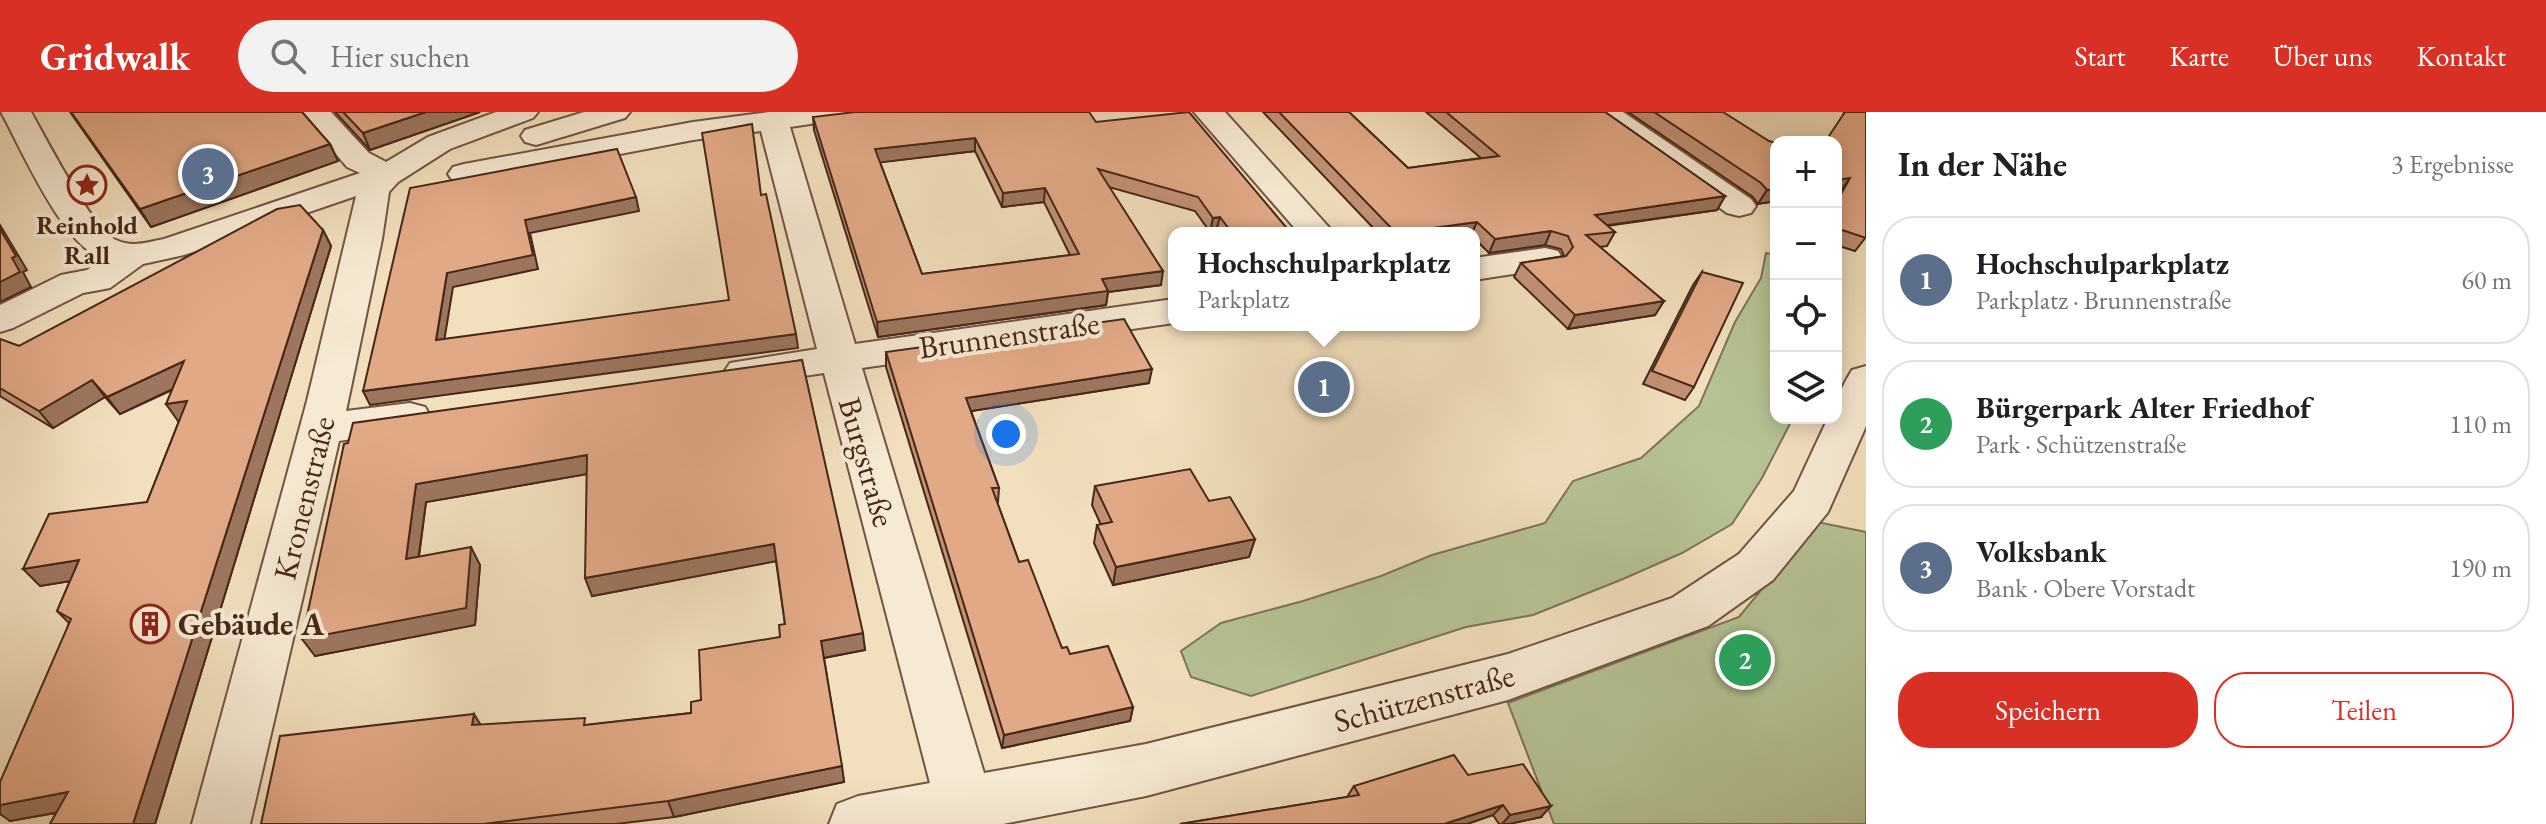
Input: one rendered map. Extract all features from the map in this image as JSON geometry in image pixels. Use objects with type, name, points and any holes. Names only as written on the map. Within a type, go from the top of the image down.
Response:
[{"type":"street","points":[[16,112],[68,206],[101,247],[132,256]]},
{"type":"street","points":[[315,112],[358,160],[387,175]]},
{"type":"street","points":[[0,320],[74,283],[97,280],[132,256],[172,248],[387,175],[439,143],[523,112]]},
{"type":"street","points":[[528,162],[525,139],[615,112]]},
{"type":"street","points":[[464,174],[528,162],[689,122],[773,120],[841,112]]},
{"type":"street","points":[[1209,112],[1312,227]]},
{"type":"street","points":[[1604,112],[1739,206]]},
{"type":"street","name":"Burgstraße","points":[[773,120],[837,359],[964,804]]},
{"type":"street","name":"Kronenstraße","points":[[221,824],[322,429],[365,239],[369,202],[373,190],[387,175]]},
{"type":"street","points":[[1480,268],[1545,259]]},
{"type":"street","points":[[0,353],[93,302],[100,290],[97,280]]},
{"type":"street","name":"Brunnenstraße","points":[[712,376],[1168,312]]},
{"type":"street","name":"Schützenstraße","points":[[858,824],[1146,770],[1493,681],[1590,650],[1690,612],[1756,567],[1812,500],[1866,379]]},
{"type":"street","points":[[322,429],[447,412]]},
{"type":"green space","points":[[1766,253],[1770,254],[1770,424],[1790,424],[1762,478],[1732,524],[1682,553],[1533,615],[1466,627],[1251,696],[1191,677],[1181,651],[1221,623],[1303,601],[1381,576],[1432,555],[1545,523],[1573,481],[1641,458],[1699,406],[1735,322],[1761,278]]},
{"type":"green space","points":[[1817,522],[1866,532],[1866,824],[1554,824],[1508,703],[1739,617]]},
{"type":"building","points":[[71,112],[302,112],[330,144],[140,209]]},
{"type":"building","points":[[343,112],[426,112],[363,133]]},
{"type":"building","points":[[855,112],[1089,112],[1096,122],[1189,112],[1286,227],[1228,227],[1220,217],[1213,218],[1198,197],[1098,169],[1163,271],[1102,279],[1108,291],[877,322],[813,117]],"holes":[[[975,138],[1003,193],[1045,188],[1079,254],[922,274],[875,149]]]},
{"type":"building","points":[[1279,112],[1349,112],[1408,168],[1499,156],[1446,112],[1605,112],[1725,196],[1595,215],[1615,232],[1586,235],[1664,301],[1575,315],[1521,263],[1566,256],[1573,247],[1568,236],[1551,231],[1495,239],[1477,222],[1440,227],[1390,227]]},
{"type":"building","points":[[1654,112],[1723,112],[1770,141],[1770,190]]},
{"type":"building","points":[[1845,112],[1866,112],[1866,238],[1842,230],[1842,192],[1850,178],[1842,179],[1842,136],[1829,136]]},
{"type":"building","points":[[752,124],[761,195],[766,194],[796,334],[363,391],[410,188],[617,149],[636,197],[525,220],[533,255],[447,273],[436,340],[729,300],[702,133]]},
{"type":"building","points":[[300,205],[323,230],[133,824],[50,824],[68,792],[0,805],[0,782],[71,619],[57,611],[79,560],[23,569],[49,514],[147,502],[187,401],[166,404],[184,361],[107,397],[92,380],[39,411],[0,388],[0,339],[19,346],[277,209]]},
{"type":"building","points":[[0,229],[16,256],[12,258],[20,272],[0,282]]},
{"type":"building","points":[[1702,272],[1743,283],[1694,387],[1652,371]]},
{"type":"building","points":[[1124,319],[1152,369],[966,398],[999,488],[992,488],[1019,562],[1028,560],[1062,648],[1067,647],[1070,654],[1108,646],[1133,707],[1004,735],[886,352]]},
{"type":"building","points":[[802,360],[863,633],[821,641],[842,766],[668,801],[483,824],[261,824],[280,736],[474,714],[472,725],[585,718],[584,725],[691,713],[691,702],[701,700],[699,650],[780,637],[779,625],[785,624],[774,544],[585,578],[587,455],[416,484],[406,559],[471,547],[466,608],[302,639],[344,444],[348,443],[353,423]]},
{"type":"building","points":[[1190,469],[1209,501],[1230,497],[1255,539],[1116,567],[1097,525],[1112,522],[1095,486]]},
{"type":"building","points":[[1454,755],[1468,775],[1523,764],[1551,806],[1510,815],[1503,805],[1444,824],[1180,824],[1359,795],[1354,786]]},
{"type":"place","name":"Volksbank","points":[[208,174]]},
{"type":"place","name":"Reinhold Rall","points":[[87,185]]},
{"type":"place","name":"Hochschulparkplatz","points":[[1324,387]]},
{"type":"place","name":"Gebäude A","points":[[150,624]]},
{"type":"place","name":"Bürgerpark Alter Friedhof","points":[[1745,660]]}]
